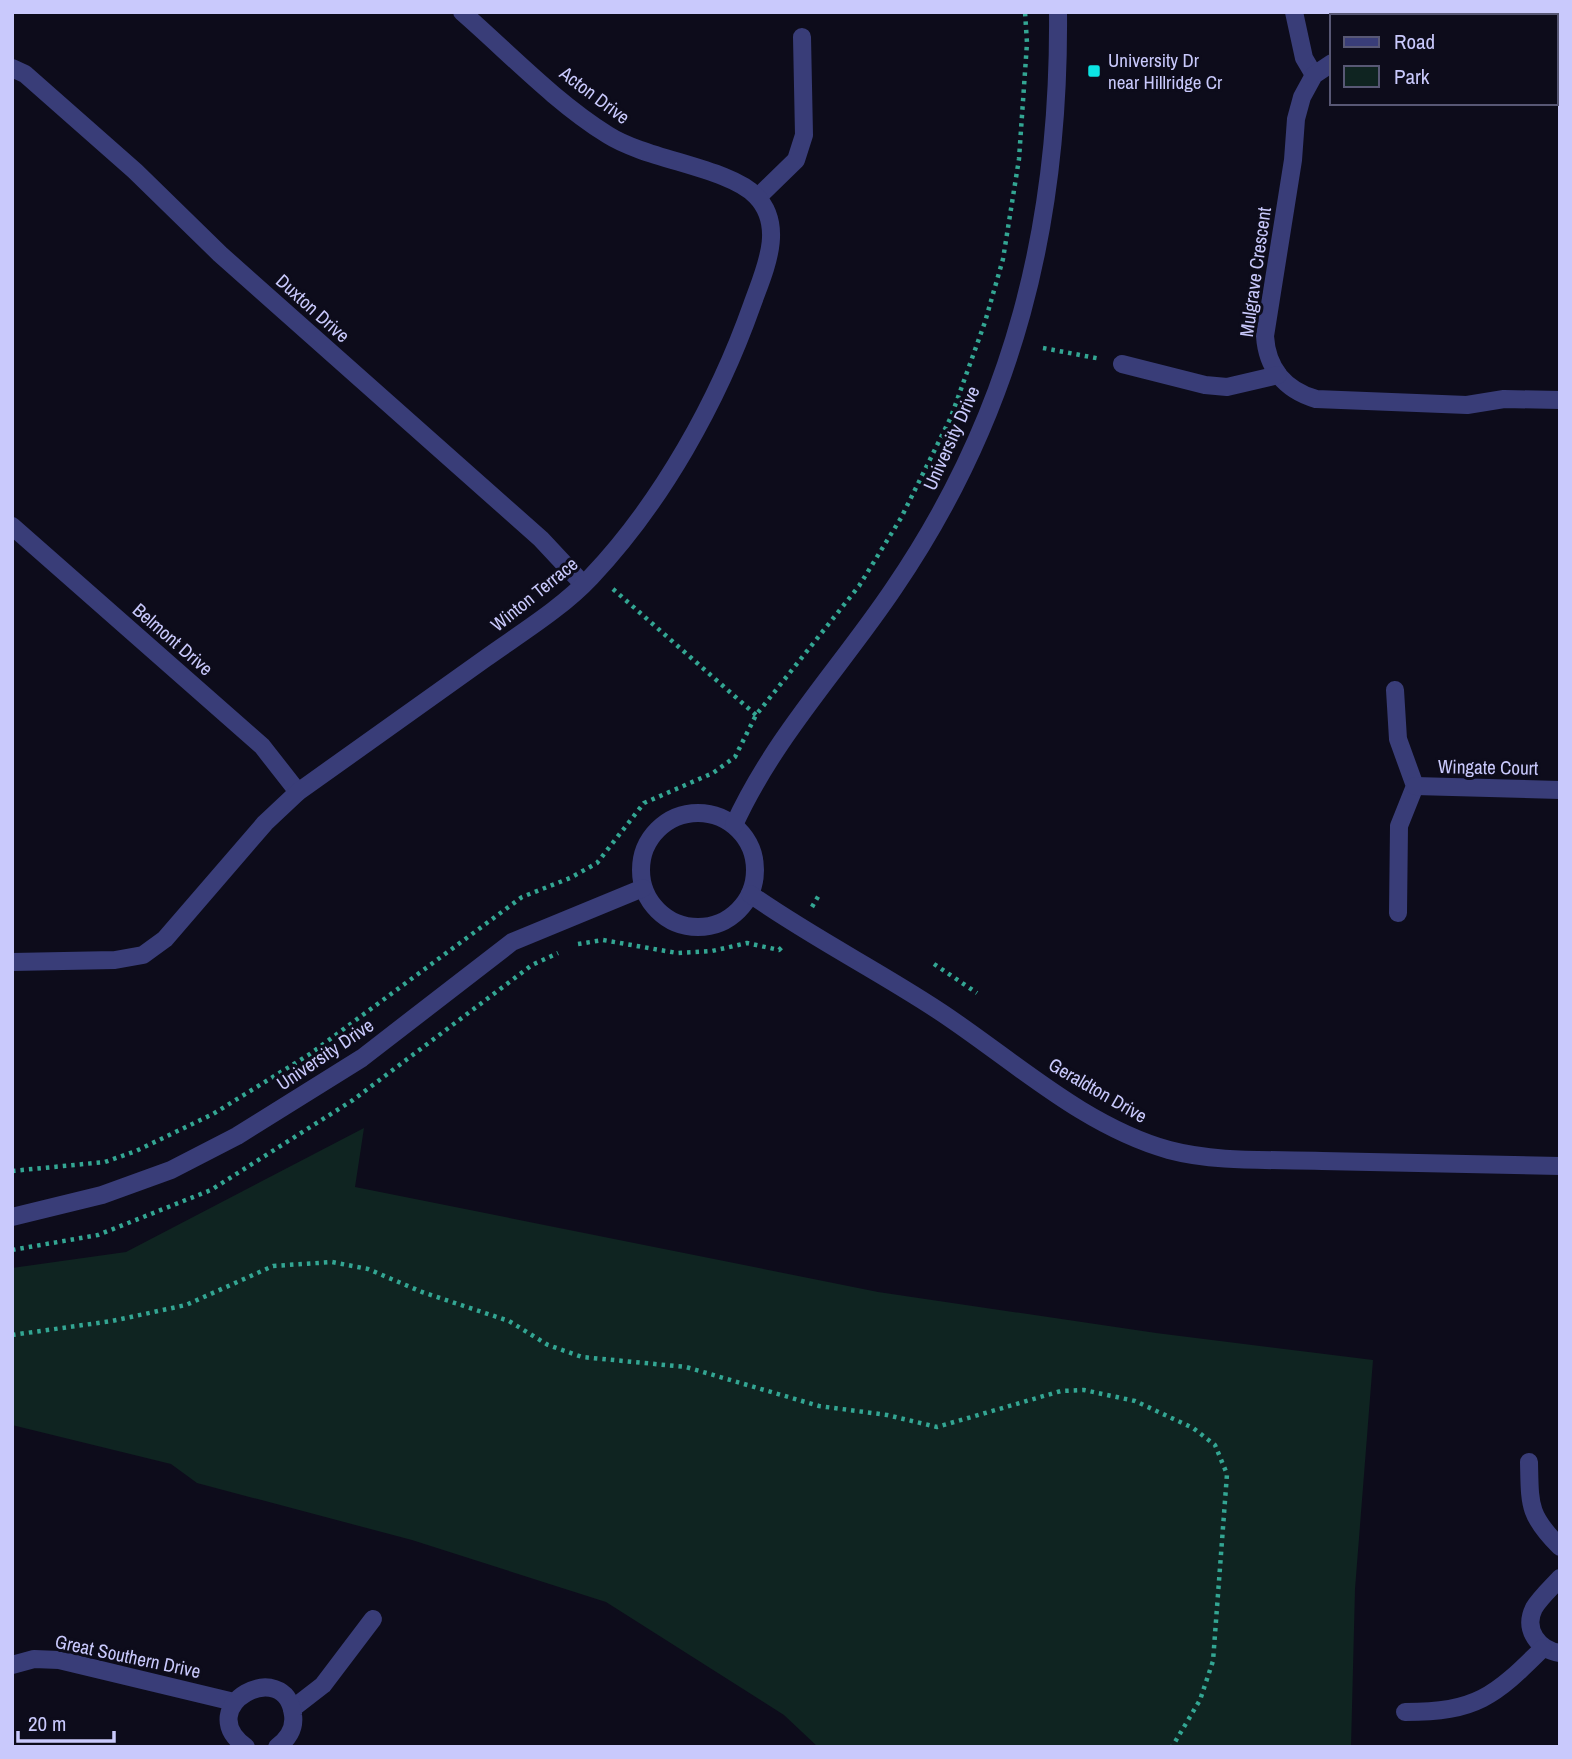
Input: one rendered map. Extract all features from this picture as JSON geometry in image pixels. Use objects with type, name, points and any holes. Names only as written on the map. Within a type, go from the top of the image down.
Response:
[{"type":"street","name":"Acton Drive","points":[[462,12],[609,136],[638,151],[743,185],[758,197]]},
{"type":"street","name":"University Drive","points":[[734,825],[749,792],[938,519],[980,430],[1015,341],[1028,299],[1039,244],[1052,166],[1057,112],[1058,12]]},
{"type":"street","points":[[1294,12],[1304,58],[1314,75],[1330,64]]},
{"type":"street","points":[[758,197],[796,160],[804,135],[802,37]]},
{"type":"street","name":"Duxton Drive","points":[[12,68],[25,75],[135,171],[220,254],[541,539],[589,578]]},
{"type":"street","name":"Mulgrave Crescent","points":[[1278,376],[1266,354],[1265,336],[1293,160],[1296,119],[1302,96],[1314,75]]},
{"type":"street","name":"Winton Terrace","points":[[12,962],[115,960],[143,955],[164,939],[265,823],[298,792],[533,624],[589,578],[626,537],[681,458],[745,325],[768,261],[772,234],[770,220],[758,197]]},
{"type":"street","points":[[1122,364],[1205,385],[1227,387],[1278,376],[1301,395],[1316,399],[1467,405],[1504,399],[1560,400]]},
{"type":"street","name":"Belmont Drive","points":[[12,526],[262,746],[298,792]]},
{"type":"street","name":"Wingate Court","points":[[1395,690],[1398,739],[1415,786],[1399,826],[1398,913]]},
{"type":"street","name":"Wingate Court","points":[[1415,786],[1560,790]]},
{"type":"street","points":[[700,812],[718,815],[734,825],[747,839],[754,857],[755,876],[750,894],[738,911],[723,922],[704,927],[684,926],[666,918],[651,905],[643,888],[639,869],[642,851],[651,835],[665,822],[681,814],[700,812]]},
{"type":"street","name":"University Drive","points":[[12,1217],[102,1195],[171,1170],[237,1136],[362,1059],[512,942],[643,888]]},
{"type":"street","name":"Geraldton Drive","points":[[750,894],[799,929],[840,949],[939,1011],[1074,1104],[1122,1133],[1170,1150],[1231,1158],[1560,1166]]},
{"type":"street","points":[[1529,1462],[1530,1507],[1536,1520],[1560,1547]]},
{"type":"street","points":[[1405,1712],[1436,1712],[1478,1703],[1552,1651],[1533,1637],[1531,1621],[1535,1608],[1560,1578]]},
{"type":"street","points":[[292,1709],[323,1685],[373,1619]]},
{"type":"street","name":"Great Southern Drive","points":[[12,1665],[34,1659],[59,1660],[234,1702]]},
{"type":"street","points":[[246,1747],[233,1733],[230,1723],[234,1702],[241,1695],[260,1687],[280,1693],[292,1709],[292,1730],[277,1747]]},
{"type":"path","points":[[12,1171],[105,1162],[136,1151],[230,1105],[310,1054],[522,897],[570,878],[597,863],[644,803],[712,773],[735,757],[757,715],[859,586],[901,518],[951,417],[985,322],[1003,259],[1019,159],[1027,43],[1025,12]]},
{"type":"path","points":[[1042,348],[1122,364]]},
{"type":"path","points":[[589,578],[757,715]]},
{"type":"path","points":[[12,1250],[98,1235],[211,1190],[353,1100],[532,965],[580,943],[603,940],[677,953],[712,951],[747,943],[779,950],[799,929],[819,895]]},
{"type":"path","points":[[934,964],[977,993]]},
{"type":"path","points":[[12,1335],[112,1321],[186,1306],[273,1266],[332,1262],[368,1269],[422,1292],[509,1321],[548,1345],[582,1357],[686,1367],[819,1406],[887,1415],[937,1427],[1061,1391],[1084,1390],[1135,1401],[1193,1428],[1214,1446],[1227,1474],[1213,1661],[1200,1700],[1172,1747]]},
{"type":"green space","points":[[364,1128],[355,1187],[878,1292],[1156,1333],[1373,1360],[1355,1589],[1351,1747],[818,1747],[784,1715],[606,1602],[412,1540],[197,1483],[171,1464],[12,1425],[12,1268],[126,1252]]},
{"type":"place","name":"University Dr near Hillridge Cr","points":[[1094,71]]}]
